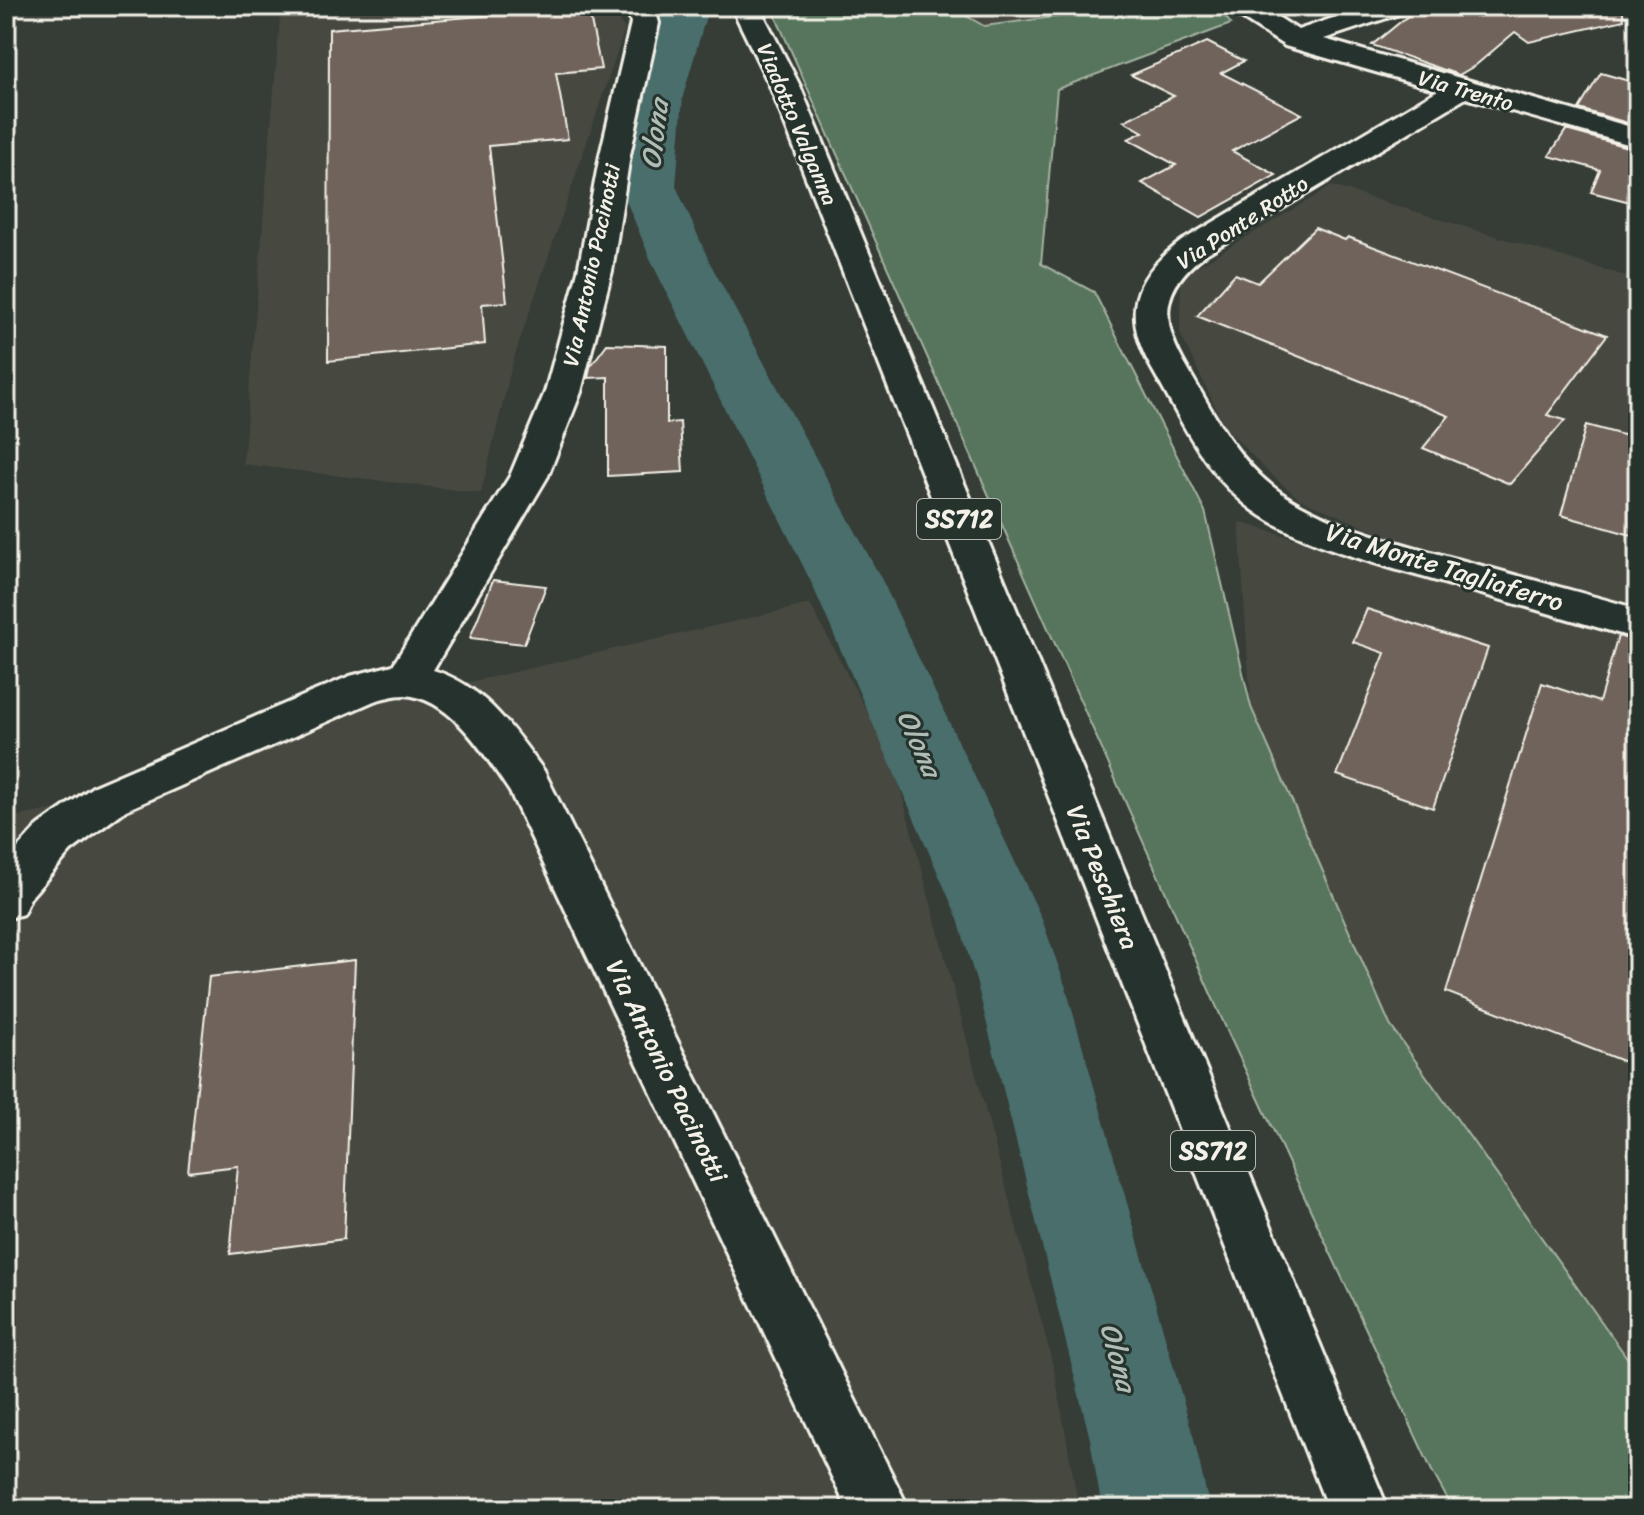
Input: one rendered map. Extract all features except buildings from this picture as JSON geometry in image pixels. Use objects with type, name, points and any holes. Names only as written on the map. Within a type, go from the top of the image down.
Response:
[{"type":"street","name":"Via Antonio Pacinotti","points":[[406,679],[529,476],[563,392],[595,271],[615,155],[645,23],[640,6]]},
{"type":"street","name":"Viadotto Valganna","points":[[745,6],[785,86],[849,244]]},
{"type":"street","name":"Via Trento","points":[[1242,6],[1295,40],[1638,138]]},
{"type":"street","points":[[1295,40],[1395,6]]},
{"type":"street","name":"Via Ponte Rotto","points":[[1224,461],[1152,334],[1150,308],[1159,282],[1175,263],[1219,233],[1460,89]]},
{"type":"street","name":"Via Peschiera","points":[[849,244],[1358,1509]]},
{"type":"street","name":"Via Monte Tagliaferro","points":[[1224,461],[1267,501],[1330,535],[1638,624]]},
{"type":"street","name":"Via Antonio Pacinotti","points":[[6,900],[10,889],[55,838],[110,798],[365,687],[406,679],[440,689],[478,714],[528,783],[879,1509]]},
{"type":"shaded area","points":[[281,6],[606,6],[625,29],[513,361],[481,493],[243,464]]},
{"type":"shaded area","points":[[949,6],[1140,6],[984,26]]},
{"type":"shaded area","points":[[1332,186],[1638,280],[1638,606],[1386,536],[1300,499],[1269,473],[1225,427],[1180,333],[1181,276]]},
{"type":"shaded area","points":[[1239,522],[1638,641],[1638,1373],[1390,1025],[1251,707]]},
{"type":"shaded area","points":[[810,604],[893,761],[1054,1369],[1079,1509],[6,1509],[6,819],[110,798],[365,687],[440,689]]},
{"type":"green space","points":[[771,6],[949,6],[984,26],[1140,6],[1217,6],[1231,24],[1057,89],[1041,264],[1094,292],[1205,511],[1251,707],[1390,1025],[1638,1373],[1638,1509],[1453,1509],[1432,1471],[1230,1037]]},
{"type":"waterway","name":"Olona","points":[[685,6],[657,96],[648,186],[681,263],[847,582],[1000,919],[1022,988],[1142,1439],[1156,1509]]}]
